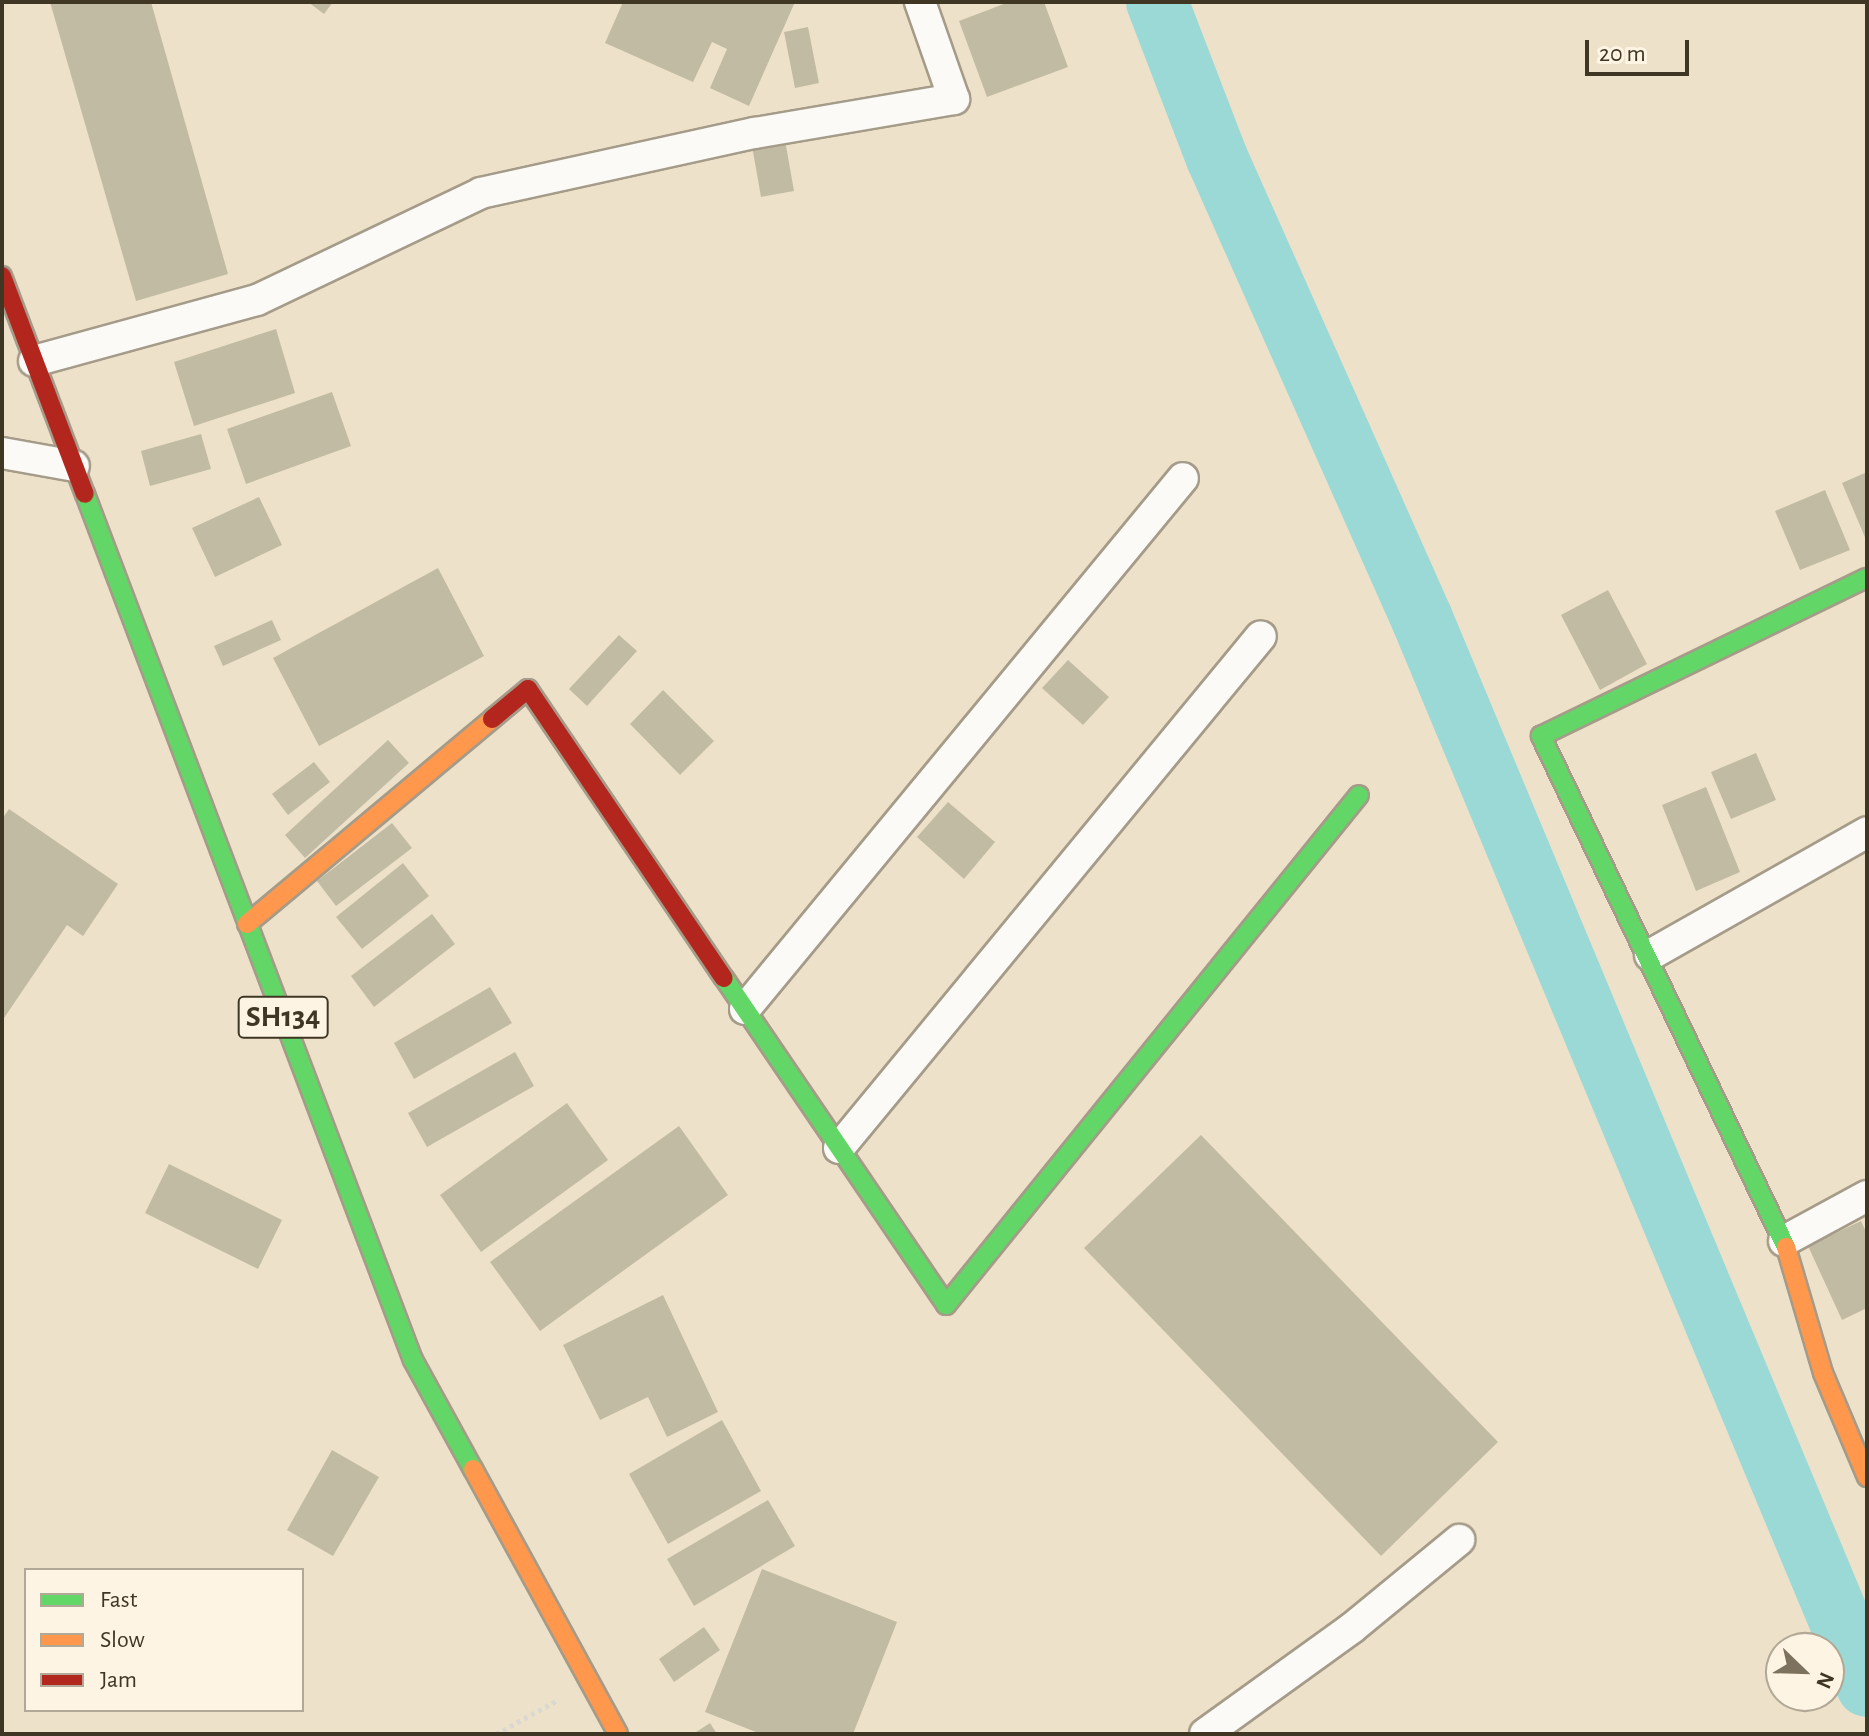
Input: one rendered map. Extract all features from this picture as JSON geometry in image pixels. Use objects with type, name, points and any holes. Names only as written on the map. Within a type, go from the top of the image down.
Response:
[{"type":"street","points":[[34,361],[257,300],[481,193],[755,133],[954,99],[920,2]]},
{"type":"street","name":"SH134","points":[[2,276],[413,1360],[618,1734]]},
{"type":"street","points":[[2,453],[74,466]]},
{"type":"street","points":[[745,1009],[1183,478]]},
{"type":"street","points":[[1867,578],[1541,736],[1650,955],[1669,1008],[1784,1241],[1823,1373],[1867,1477]]},
{"type":"street","points":[[839,1148],[1261,636]]},
{"type":"street","points":[[247,924],[528,689],[946,1305],[1359,795]]},
{"type":"street","points":[[1650,955],[1867,832]]},
{"type":"street","points":[[1784,1241],[1867,1196]]},
{"type":"street","points":[[1205,1734],[1352,1628],[1459,1540]]},
{"type":"path","points":[[496,1734],[590,1683]]},
{"type":"building","points":[[50,2],[151,2],[228,274],[136,301]]},
{"type":"building","points":[[308,2],[333,2],[324,14]]},
{"type":"building","points":[[623,2],[795,2],[749,106],[710,88],[727,49],[712,42],[693,82],[605,43]]},
{"type":"building","points":[[1009,2],[1044,2],[1068,67],[987,97],[959,21]]},
{"type":"building","points":[[808,27],[819,83],[795,88],[784,32]]},
{"type":"building","points":[[785,140],[794,191],[761,197],[752,146]]},
{"type":"building","points":[[276,329],[295,393],[194,426],[174,362]]},
{"type":"building","points":[[332,392],[351,446],[246,484],[227,429]]},
{"type":"building","points":[[201,434],[211,469],[150,486],[141,451]]},
{"type":"building","points":[[1867,472],[1867,542],[1842,483]]},
{"type":"building","points":[[1825,490],[1850,550],[1800,570],[1775,511]]},
{"type":"building","points":[[259,497],[282,545],[215,577],[192,528]]},
{"type":"building","points":[[438,568],[484,656],[319,746],[273,658]]},
{"type":"building","points":[[1608,590],[1647,664],[1600,690],[1561,615]]},
{"type":"building","points":[[272,620],[281,640],[223,666],[214,646]]},
{"type":"building","points":[[619,635],[637,651],[587,706],[569,689]]},
{"type":"building","points":[[1068,660],[1109,697],[1083,725],[1042,688]]},
{"type":"building","points":[[663,690],[714,741],[680,775],[630,724]]},
{"type":"building","points":[[388,740],[409,763],[305,858],[285,835]]},
{"type":"building","points":[[1756,753],[1776,800],[1731,819],[1711,772]]},
{"type":"building","points":[[314,762],[330,782],[288,815],[272,794]]},
{"type":"building","points":[[1706,787],[1740,872],[1696,891],[1662,805]]},
{"type":"building","points":[[948,802],[995,842],[964,879],[917,837]]},
{"type":"building","points":[[9,809],[118,884],[83,936],[67,925],[2,1021],[2,819]]},
{"type":"building","points":[[392,823],[412,848],[336,906],[317,881]]},
{"type":"building","points":[[403,863],[429,896],[362,949],[336,917]]},
{"type":"building","points":[[432,914],[455,944],[374,1007],[351,976]]},
{"type":"building","points":[[490,987],[512,1023],[414,1079],[394,1043]]},
{"type":"building","points":[[515,1052],[534,1086],[427,1147],[408,1113]]},
{"type":"building","points":[[567,1103],[608,1160],[481,1252],[440,1195]]},
{"type":"building","points":[[679,1126],[728,1195],[540,1331],[490,1262]]},
{"type":"building","points":[[1201,1135],[1498,1442],[1381,1556],[1084,1248]]},
{"type":"building","points":[[169,1164],[282,1220],[258,1269],[145,1213]]},
{"type":"building","points":[[1861,1221],[1867,1234],[1867,1308],[1842,1320],[1808,1246]]},
{"type":"building","points":[[663,1295],[718,1412],[667,1437],[648,1397],[600,1420],[563,1345]]},
{"type":"building","points":[[722,1420],[761,1491],[668,1544],[629,1474]]},
{"type":"building","points":[[332,1450],[379,1477],[333,1556],[287,1530]]},
{"type":"building","points":[[768,1500],[795,1546],[694,1606],[667,1559]]},
{"type":"building","points":[[762,1569],[897,1622],[853,1734],[761,1734],[705,1712]]},
{"type":"building","points":[[704,1627],[720,1650],[674,1682],[659,1659]]},
{"type":"building","points":[[710,1723],[717,1734],[693,1734]]},
{"type":"waterway","points":[[1157,2],[1217,158],[1422,619],[1867,1686]]},
{"type":"traffic: fast","points":[[85,494],[413,1360],[473,1469]]},
{"type":"traffic: fast","points":[[1786,1247],[1541,736],[1867,578]]},
{"type":"traffic: fast","points":[[724,978],[946,1305],[1359,795]]},
{"type":"traffic: slow","points":[[247,924],[492,719]]},
{"type":"traffic: slow","points":[[1786,1247],[1823,1373],[1867,1477]]},
{"type":"traffic: slow","points":[[473,1469],[618,1734]]},
{"type":"traffic: jam","points":[[2,276],[85,494]]},
{"type":"traffic: jam","points":[[492,719],[528,689],[724,978]]}]
